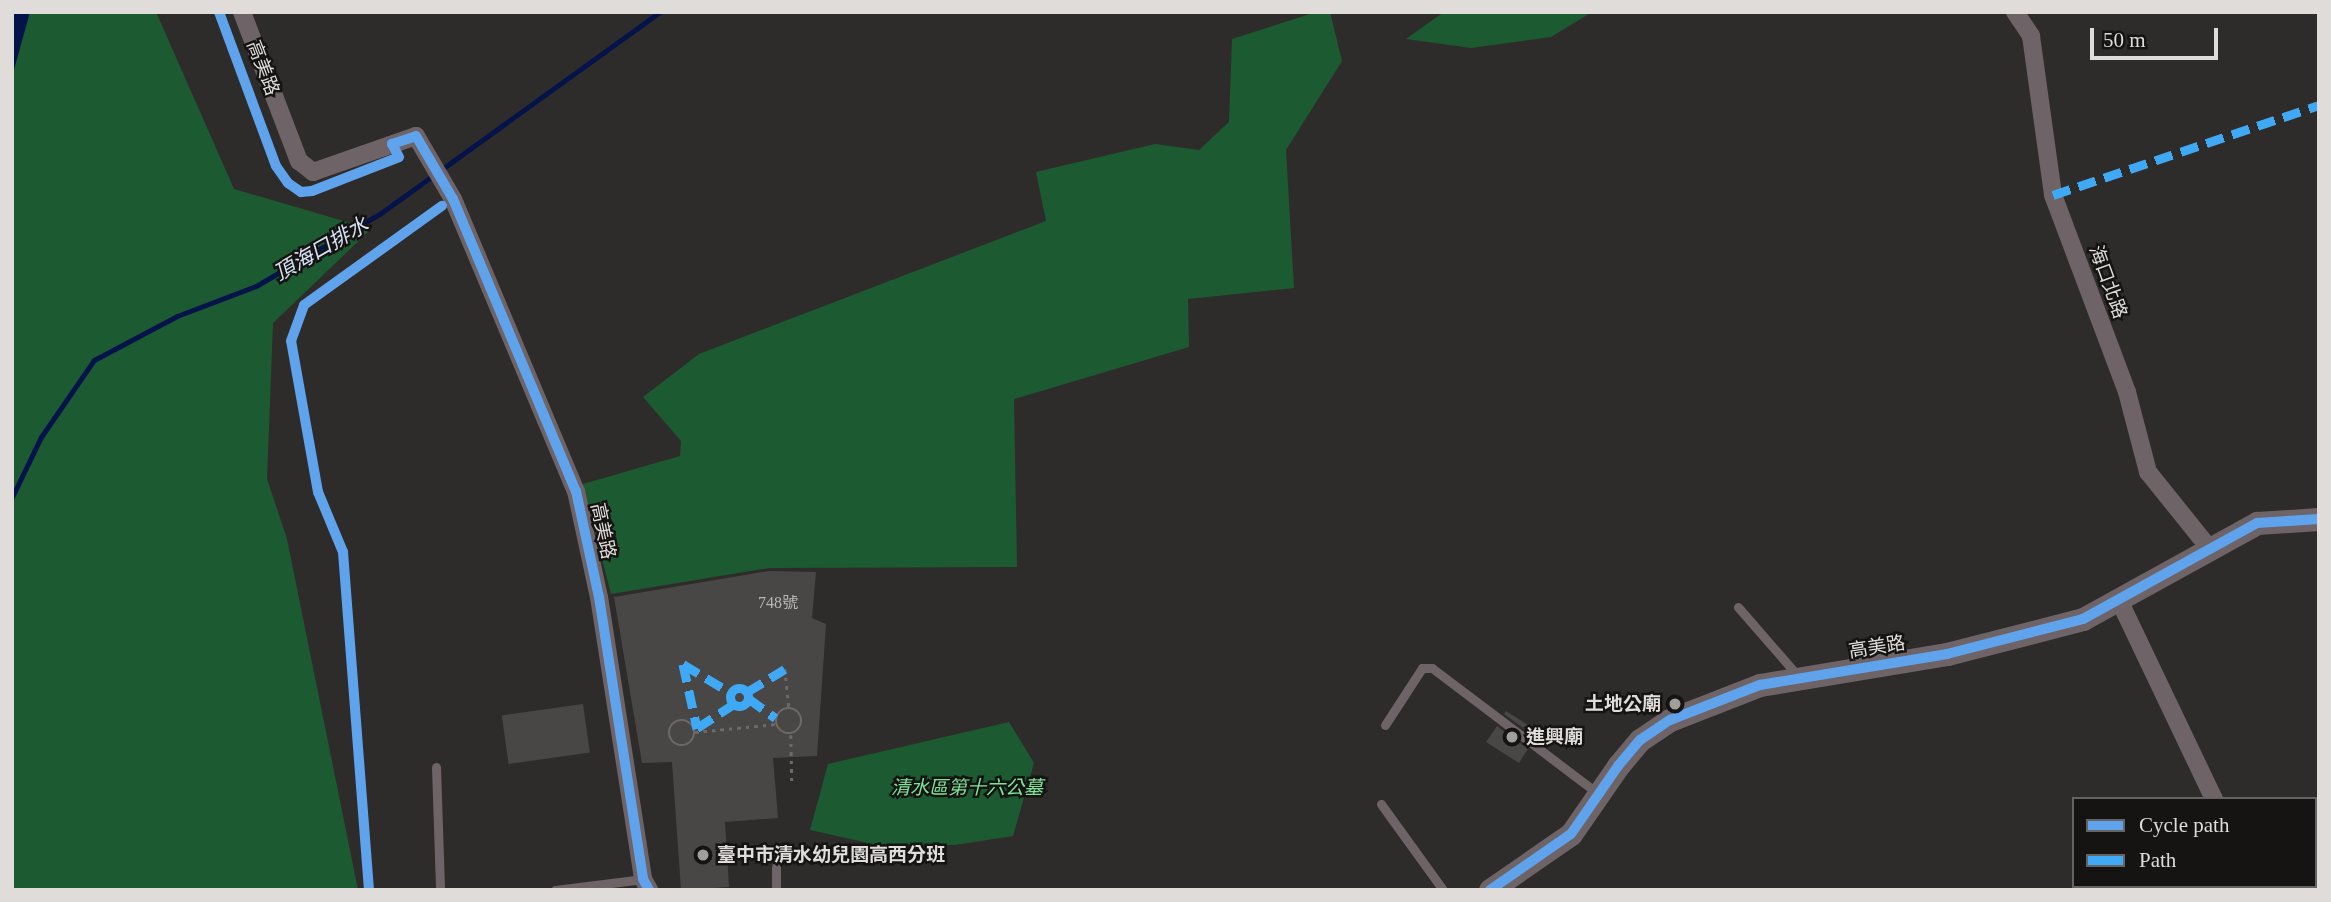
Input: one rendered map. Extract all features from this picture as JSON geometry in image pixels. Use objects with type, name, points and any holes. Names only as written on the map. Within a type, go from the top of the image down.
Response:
[{"type":"street","name":"高美路","points":[[242,12],[299,161],[313,172],[416,136],[453,199],[576,491],[599,597],[646,884]]},
{"type":"street","name":"海口北路","points":[[2015,12],[2031,36],[2053,195],[2127,392],[2148,472],[2209,548]]},
{"type":"street","name":"高美路","points":[[1490,890],[1571,834],[1640,740],[1670,720],[1760,685],[1947,654],[2083,619],[2257,523],[2319,519]]},
{"type":"street","points":[[2119,600],[2213,797]]},
{"type":"lane","points":[[1738,607],[1799,677]]},
{"type":"lane","points":[[1385,725],[1422,668],[1432,668],[1598,794]]},
{"type":"lane","points":[[436,767],[440,890]]},
{"type":"lane","points":[[1381,804],[1443,890]]},
{"type":"lane","points":[[776,867],[776,890]]},
{"type":"lane","points":[[555,890],[646,884]]},
{"type":"path","points":[[785,669],[789,708]]},
{"type":"path","points":[[776,724],[778,714],[789,708],[797,710],[803,722],[791,735],[792,784]]},
{"type":"path","points":[[680,720],[688,722],[695,732],[686,746],[677,746],[668,735],[670,727],[680,720]]},
{"type":"path","points":[[695,732],[776,724],[791,735]]},
{"type":"green space","points":[[12,12],[156,12],[234,189],[371,229],[273,323],[267,479],[287,539],[358,890],[12,890]]},
{"type":"green space","points":[[1316,12],[1330,12],[1342,61],[1286,150],[1294,288],[1188,299],[1189,347],[1014,399],[1017,567],[769,568],[611,594],[583,484],[680,456],[681,441],[643,397],[699,354],[1046,221],[1036,172],[1155,144],[1199,150],[1229,122],[1232,39]]},
{"type":"green space","points":[[1444,12],[1592,12],[1551,37],[1471,48],[1406,39]]},
{"type":"green space","name":"清水區第十六公墓","points":[[1009,722],[1034,763],[1013,836],[955,845],[873,844],[810,830],[828,764]]},
{"type":"shaded area","points":[[12,12],[30,12],[12,77]]},
{"type":"building","points":[[769,571],[816,572],[812,618],[826,624],[817,756],[773,758],[778,818],[725,822],[729,887],[681,890],[672,762],[642,763],[614,597]]},
{"type":"building","points":[[583,704],[590,753],[509,764],[502,715]]},
{"type":"building","points":[[1506,711],[1539,732],[1535,737],[1504,714]]},
{"type":"building","points":[[1497,726],[1528,749],[1519,763],[1486,742]]},
{"type":"waterway","name":"頂海口排水","points":[[12,497],[41,437],[94,360],[177,316],[256,286],[381,213],[660,12]]},
{"type":"marked path","points":[[2053,195],[2319,105]]},
{"type":"marked path","points":[[683,664],[697,728],[734,704]]},
{"type":"marked path","points":[[683,664],[731,693]]},
{"type":"marked path","points":[[747,692],[785,669]]},
{"type":"marked path","points":[[739,688],[745,691],[748,697],[745,703],[739,706],[733,703],[730,697],[733,691],[739,688]]},
{"type":"marked path","points":[[748,698],[776,718]]},
{"type":"cycle path","points":[[219,12],[276,166],[288,183],[301,192],[312,191],[399,157],[392,144],[416,136],[453,199],[576,491],[599,597],[643,879],[649,890]]},
{"type":"cycle path","points":[[369,890],[343,552],[318,492],[291,341],[304,305],[442,206]]},
{"type":"cycle path","points":[[1490,890],[1571,834],[1618,766],[1640,740],[1670,720],[1760,685],[1947,654],[2083,619],[2257,523],[2319,519]]},
{"type":"place","name":"土地公廟","points":[[1675,704]]},
{"type":"place","name":"進興廟","points":[[1512,737]]},
{"type":"place","name":"臺中市清水幼兒園高西分班","points":[[703,855]]}]
